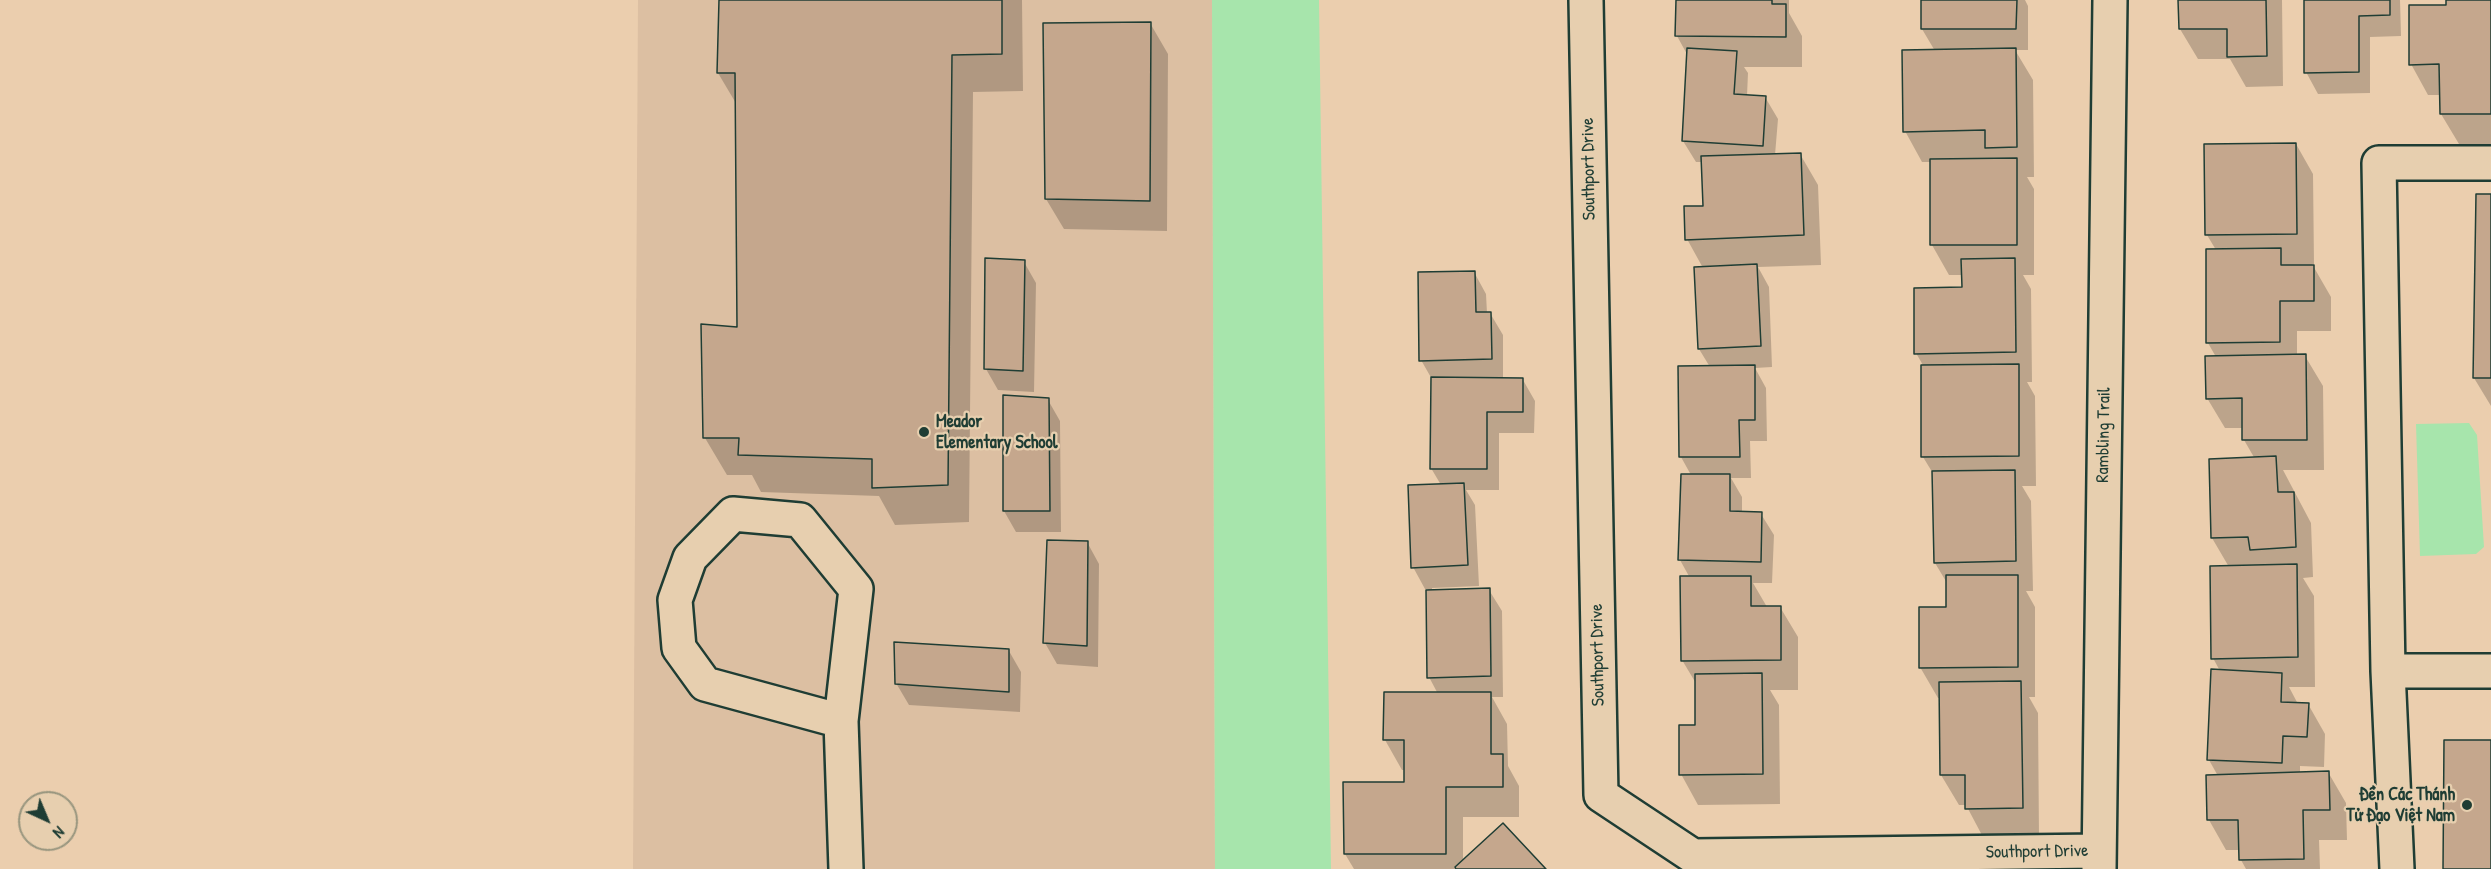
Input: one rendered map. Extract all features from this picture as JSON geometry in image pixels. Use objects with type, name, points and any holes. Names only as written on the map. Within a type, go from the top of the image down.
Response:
[{"type":"street","name":"Southport Drive","points":[[1586,0],[1601,795],[1693,856],[2099,860]]},
{"type":"street","name":"Rambling Trail","points":[[2099,860],[2110,0]]},
{"type":"street","points":[[2397,869],[2388,671],[2379,163],[2491,164]]},
{"type":"street","points":[[841,721],[705,684],[679,648],[675,600],[690,558],[733,514],[800,520],[856,589],[841,721],[846,869]]},
{"type":"street","points":[[2388,671],[2491,671]]},
{"type":"shaded area","name":"Meador Elementary School","points":[[638,0],[1212,0],[1215,869],[633,869]]},
{"type":"green space","points":[[1212,0],[1319,0],[1331,869],[1215,869]]},
{"type":"green space","points":[[2469,423],[2477,435],[2484,547],[2476,554],[2420,556],[2416,424]]},
{"type":"building","points":[[719,0],[1002,0],[1002,54],[952,55],[948,485],[872,488],[872,459],[738,455],[739,438],[703,438],[701,324],[737,327],[735,73],[717,73]]},
{"type":"building","points":[[1676,0],[1772,0],[1772,4],[1786,4],[1786,37],[1675,36]]},
{"type":"building","points":[[1921,0],[2017,0],[2016,29],[1921,29]]},
{"type":"building","points":[[2178,0],[2266,0],[2267,56],[2227,57],[2227,29],[2179,29]]},
{"type":"building","points":[[2304,0],[2390,0],[2390,15],[2359,16],[2359,72],[2304,73]]},
{"type":"building","points":[[2446,0],[2491,0],[2491,114],[2440,114],[2439,64],[2409,65],[2409,5],[2446,5]]},
{"type":"building","points":[[1151,22],[1150,201],[1045,199],[1043,23]]},
{"type":"building","points":[[1687,48],[1737,51],[1734,94],[1766,96],[1763,146],[1682,141]]},
{"type":"building","points":[[2016,48],[2017,147],[1985,148],[1985,130],[1903,132],[1902,50]]},
{"type":"building","points":[[2296,143],[2297,234],[2205,235],[2204,144]]},
{"type":"building","points":[[1801,153],[1804,235],[1685,240],[1684,206],[1703,206],[1701,156]]},
{"type":"building","points":[[2017,158],[2017,245],[1930,245],[1930,159]]},
{"type":"building","points":[[2476,194],[2491,194],[2491,378],[2473,378]]},
{"type":"building","points":[[2281,248],[2281,265],[2314,265],[2314,301],[2280,301],[2280,342],[2206,343],[2206,249]]},
{"type":"building","points":[[985,258],[1025,260],[1023,371],[984,369]]},
{"type":"building","points":[[2015,258],[2016,352],[1914,354],[1914,288],[1962,287],[1961,259]]},
{"type":"building","points":[[1757,264],[1761,346],[1698,349],[1694,267]]},
{"type":"building","points":[[1475,271],[1476,312],[1491,312],[1492,359],[1419,361],[1418,272]]},
{"type":"building","points":[[2306,354],[2307,440],[2242,440],[2242,398],[2206,399],[2205,356]]},
{"type":"building","points":[[2019,364],[2019,456],[1921,457],[1921,365]]},
{"type":"building","points":[[1755,365],[1755,420],[1739,420],[1740,457],[1679,457],[1678,366]]},
{"type":"building","points":[[1431,377],[1523,378],[1523,412],[1487,412],[1487,469],[1430,469]]},
{"type":"building","points":[[1003,395],[1049,398],[1050,511],[1003,511]]},
{"type":"building","points":[[2276,456],[2278,492],[2294,492],[2296,547],[2250,550],[2248,537],[2211,538],[2209,459]]},
{"type":"building","points":[[2015,470],[2016,561],[1934,563],[1932,471]]},
{"type":"building","points":[[1681,474],[1730,474],[1730,511],[1762,512],[1761,562],[1678,560]]},
{"type":"building","points":[[1464,483],[1468,565],[1411,568],[1408,485]]},
{"type":"building","points":[[1047,540],[1088,541],[1087,646],[1043,643]]},
{"type":"building","points":[[2297,564],[2298,657],[2211,659],[2210,566]]},
{"type":"building","points":[[1946,575],[2018,575],[2018,667],[1919,668],[1919,607],[1946,607]]},
{"type":"building","points":[[1680,576],[1751,576],[1751,606],[1781,606],[1781,660],[1681,661]]},
{"type":"building","points":[[1490,588],[1491,676],[1427,678],[1426,590]]},
{"type":"building","points":[[894,642],[1009,649],[1009,692],[895,684]]},
{"type":"building","points":[[2211,669],[2282,673],[2281,702],[2309,703],[2307,737],[2283,736],[2282,763],[2207,760]]},
{"type":"building","points":[[1762,673],[1763,774],[1679,775],[1679,725],[1695,725],[1695,674]]},
{"type":"building","points":[[2021,681],[2023,808],[1965,809],[1965,775],[1940,775],[1939,682]]},
{"type":"building","points":[[1384,692],[1491,692],[1491,754],[1503,754],[1503,787],[1446,787],[1446,854],[1344,854],[1343,782],[1404,782],[1404,740],[1383,740]]},
{"type":"building","name":"Đền Các Thánh Tử Đạo Việt Nam","points":[[2444,740],[2491,740],[2491,869],[2443,869]]},
{"type":"building","points":[[2329,771],[2330,810],[2303,810],[2304,859],[2239,860],[2238,820],[2207,820],[2206,775]]},
{"type":"building","points":[[1503,823],[1546,869],[1456,869],[1455,867]]},
{"type":"place","name":"Meador Elementary School","points":[[924,432]]},
{"type":"place","name":"Đền Các Thánh Tử Đạo Việt Nam","points":[[2467,805]]}]
